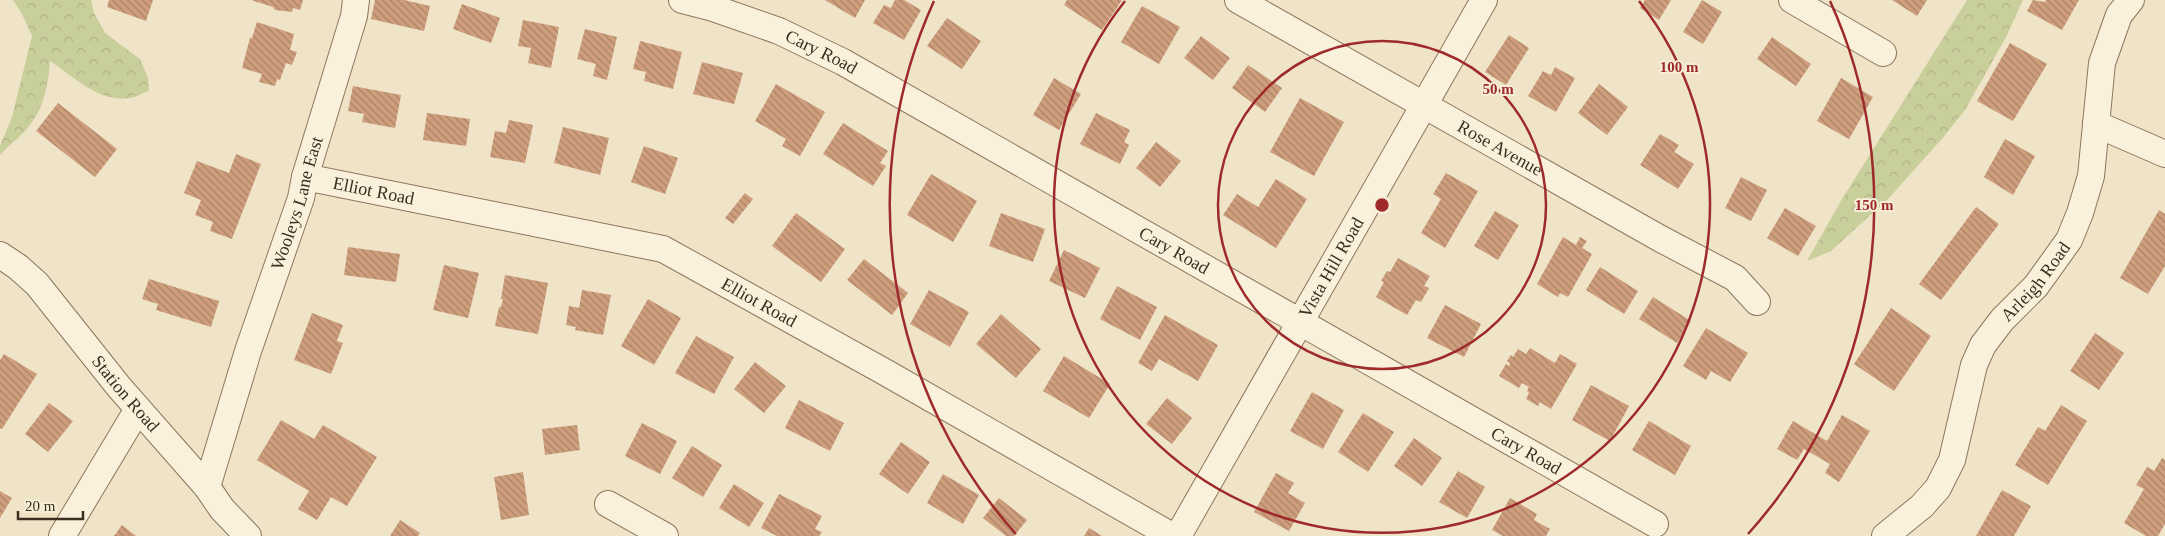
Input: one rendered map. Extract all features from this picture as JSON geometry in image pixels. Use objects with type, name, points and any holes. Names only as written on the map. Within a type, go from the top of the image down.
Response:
[{"type":"street","name":"Wooleys Lane East","points":[[207,487],[248,351],[301,198],[305,177],[354,16],[356,0]]},
{"type":"street","name":"Cary Road","points":[[682,0],[713,8],[779,30],[843,62],[1655,524]]},
{"type":"street","name":"Rose Avenue","points":[[1238,0],[1661,239],[1727,273],[1738,281],[1757,302]]},
{"type":"street","name":"Vista Hill Road","points":[[1178,536],[1484,0]]},
{"type":"street","points":[[1792,0],[1883,53]]},
{"type":"street","name":"Arleigh Road","points":[[1885,536],[1922,506],[1938,488],[1952,460],[1974,365],[1983,345],[2002,320],[2036,286],[2069,240],[2080,213],[2091,176],[2102,63],[2119,15],[2131,0]]},
{"type":"street","points":[[2096,124],[2165,154]]},
{"type":"street","name":"Elliot Road","points":[[305,177],[663,249],[883,371],[1172,536]]},
{"type":"street","name":"Station Road","points":[[0,255],[18,267],[37,284],[138,409],[207,487],[222,509],[248,536]]},
{"type":"street","points":[[62,536],[138,409]]},
{"type":"street","points":[[608,504],[664,536]]},
{"type":"green space","points":[[13,0],[91,0],[94,13],[105,33],[140,59],[148,78],[149,91],[130,98],[108,97],[87,87],[50,61],[48,81],[40,109],[30,125],[0,155],[0,146],[12,117],[32,36]]},
{"type":"green space","points":[[1967,0],[2023,0],[2005,39],[1965,110],[1941,140],[1888,199],[1831,251],[1807,261],[1842,199]]},
{"type":"building","points":[[109,0],[153,0],[146,21],[107,7]]},
{"type":"building","points":[[251,0],[303,0],[300,10],[293,8],[292,12],[275,10],[273,7]]},
{"type":"building","points":[[375,0],[404,0],[430,6],[424,31],[371,19]]},
{"type":"building","points":[[825,0],[865,0],[855,18]]},
{"type":"building","points":[[895,0],[904,0],[921,10],[904,40],[873,23],[884,5],[891,8]]},
{"type":"building","points":[[1067,0],[1122,0],[1102,30],[1064,5]]},
{"type":"building","points":[[1645,0],[1671,0],[1659,20],[1640,8]]},
{"type":"building","points":[[1702,0],[1722,12],[1703,44],[1683,32]]},
{"type":"building","points":[[1892,0],[1927,0],[1917,16]]},
{"type":"building","points":[[2033,0],[2045,2],[2046,0],[2079,0],[2062,30],[2027,11]]},
{"type":"building","points":[[462,4],[500,18],[491,43],[453,29]]},
{"type":"building","points":[[1142,6],[1180,27],[1159,64],[1121,42]]},
{"type":"building","points":[[947,18],[981,41],[962,69],[927,46]]},
{"type":"building","points":[[523,20],[559,27],[551,68],[528,63],[531,48],[518,46]]},
{"type":"building","points":[[257,22],[294,34],[290,50],[297,52],[292,65],[286,63],[280,80],[277,79],[275,86],[259,82],[262,74],[242,68],[250,38],[252,38]]},
{"type":"building","points":[[585,29],[617,37],[607,80],[593,76],[596,64],[577,59]]},
{"type":"building","points":[[1509,35],[1529,48],[1506,85],[1485,72]]},
{"type":"building","points":[[1201,36],[1230,58],[1213,80],[1184,58]]},
{"type":"building","points":[[1772,37],[1811,64],[1796,86],[1757,59]]},
{"type":"building","points":[[640,41],[682,52],[673,89],[644,81],[646,72],[633,69]]},
{"type":"building","points":[[2010,43],[2047,64],[2013,121],[1977,101]]},
{"type":"building","points":[[702,62],[743,73],[734,104],[693,94]]},
{"type":"building","points":[[1248,65],[1282,88],[1265,112],[1232,88]]},
{"type":"building","points":[[1555,67],[1575,78],[1556,112],[1528,96],[1543,71],[1551,75]]},
{"type":"building","points":[[1054,78],[1081,94],[1059,130],[1033,115]]},
{"type":"building","points":[[1841,78],[1873,97],[1849,139],[1817,121]]},
{"type":"building","points":[[776,84],[825,112],[800,156],[782,146],[786,139],[755,121]]},
{"type":"building","points":[[1599,84],[1628,107],[1607,135],[1578,113]]},
{"type":"building","points":[[353,86],[401,95],[395,128],[362,122],[364,114],[348,111]]},
{"type":"building","points":[[1300,98],[1344,122],[1314,176],[1270,152]]},
{"type":"building","points":[[58,103],[117,149],[95,177],[36,131]]},
{"type":"building","points":[[427,113],[470,119],[466,146],[423,140]]},
{"type":"building","points":[[1096,113],[1130,130],[1124,142],[1129,145],[1120,164],[1080,144]]},
{"type":"building","points":[[509,120],[533,125],[525,163],[490,157],[495,131],[506,133]]},
{"type":"building","points":[[843,123],[888,151],[880,163],[886,166],[873,186],[823,154]]},
{"type":"building","points":[[563,127],[609,138],[600,175],[554,163]]},
{"type":"building","points":[[1660,134],[1679,145],[1674,152],[1694,164],[1678,189],[1640,165]]},
{"type":"building","points":[[2005,139],[2035,156],[2013,195],[1984,177]]},
{"type":"building","points":[[1156,142],[1181,161],[1160,187],[1136,168]]},
{"type":"building","points":[[644,146],[678,158],[665,194],[631,182]]},
{"type":"building","points":[[236,154],[261,164],[232,239],[210,231],[213,222],[195,215],[201,200],[184,193],[197,161],[229,173]]},
{"type":"building","points":[[1446,173],[1478,191],[1445,248],[1421,233],[1441,199],[1433,194]]},
{"type":"building","points":[[931,174],[977,201],[953,242],[907,215]]},
{"type":"building","points":[[1741,177],[1767,190],[1751,221],[1725,208]]},
{"type":"building","points":[[1276,179],[1307,199],[1276,248],[1223,215],[1237,194],[1258,207]]},
{"type":"building","points":[[745,193],[753,199],[733,224],[725,218]]},
{"type":"building","points":[[1976,207],[1999,224],[1941,300],[1919,284]]},
{"type":"building","points":[[1785,208],[1816,226],[1798,256],[1767,238]]},
{"type":"building","points":[[2159,210],[2165,214],[2165,266],[2148,294],[2120,278]]},
{"type":"building","points":[[1495,211],[1519,225],[1498,260],[1474,246]]},
{"type":"building","points":[[796,213],[845,249],[821,282],[772,246]]},
{"type":"building","points":[[1001,213],[1045,229],[1033,262],[989,246]]},
{"type":"building","points":[[1563,237],[1576,245],[1580,237],[1587,241],[1582,248],[1592,254],[1568,297],[1560,293],[1558,297],[1537,284]]},
{"type":"building","points":[[348,247],[400,254],[396,282],[344,275]]},
{"type":"building","points":[[1064,250],[1100,268],[1085,298],[1049,281]]},
{"type":"building","points":[[1398,258],[1430,276],[1424,286],[1429,288],[1421,302],[1416,300],[1407,315],[1376,297],[1384,282],[1381,281],[1387,271],[1390,272]]},
{"type":"building","points":[[864,259],[908,293],[892,315],[847,280]]},
{"type":"building","points":[[444,265],[479,273],[468,318],[433,310]]},
{"type":"building","points":[[1600,267],[1638,291],[1624,314],[1586,290]]},
{"type":"building","points":[[505,275],[548,283],[538,334],[495,326],[499,307],[501,307],[503,299],[501,299]]},
{"type":"building","points":[[149,279],[219,301],[211,327],[156,310],[158,304],[142,299]]},
{"type":"building","points":[[1117,286],[1157,307],[1140,340],[1100,319]]},
{"type":"building","points":[[582,290],[611,295],[603,335],[575,330],[576,327],[566,325],[569,306],[579,308]]},
{"type":"building","points":[[929,290],[969,312],[950,347],[910,324]]},
{"type":"building","points":[[1653,297],[1691,321],[1677,343],[1639,319]]},
{"type":"building","points":[[648,299],[681,318],[654,365],[621,346]]},
{"type":"building","points":[[1445,305],[1481,324],[1464,357],[1427,338]]},
{"type":"building","points":[[1891,308],[1931,336],[1894,391],[1854,364]]},
{"type":"building","points":[[312,313],[343,325],[337,341],[343,343],[331,374],[294,360]]},
{"type":"building","points":[[1001,314],[1041,349],[1016,378],[976,344]]},
{"type":"building","points":[[1165,315],[1218,345],[1198,381],[1159,359],[1152,371],[1138,363]]},
{"type":"building","points":[[1706,328],[1748,353],[1730,382],[1711,371],[1706,380],[1683,366]]},
{"type":"building","points":[[2095,333],[2124,353],[2099,390],[2070,371]]},
{"type":"building","points":[[696,336],[734,357],[714,394],[675,373]]},
{"type":"building","points":[[1530,348],[1555,363],[1560,354],[1577,364],[1551,409],[1540,402],[1538,406],[1526,399],[1529,387],[1522,383],[1519,388],[1499,376],[1506,364],[1509,366],[1510,363],[1507,361],[1511,355],[1513,357],[1518,349],[1526,354]]},
{"type":"building","points":[[4,354],[37,374],[2,429],[0,428],[0,360]]},
{"type":"building","points":[[1064,356],[1110,384],[1089,418],[1043,391]]},
{"type":"building","points":[[755,362],[786,386],[764,413],[734,389]]},
{"type":"building","points":[[1591,385],[1629,406],[1610,441],[1572,420]]},
{"type":"building","points":[[1312,392],[1344,410],[1323,449],[1290,431]]},
{"type":"building","points":[[1167,398],[1192,418],[1172,444],[1146,424]]},
{"type":"building","points":[[799,400],[844,423],[830,451],[785,428]]},
{"type":"building","points":[[49,403],[73,421],[48,452],[25,434]]},
{"type":"building","points":[[2061,405],[2087,421],[2048,485],[2015,465],[2038,427],[2045,431]]},
{"type":"building","points":[[1363,413],[1394,432],[1368,472],[1338,452]]},
{"type":"building","points":[[1842,415],[1870,431],[1839,482],[1825,473],[1830,464],[1804,449],[1797,460],[1777,449],[1793,421],[1827,441]]},
{"type":"building","points":[[281,420],[314,439],[323,425],[377,457],[347,506],[331,497],[317,520],[298,509],[309,491],[257,460]]},
{"type":"building","points":[[1649,421],[1691,446],[1675,475],[1632,450]]},
{"type":"building","points":[[642,423],[677,441],[660,474],[625,456]]},
{"type":"building","points":[[577,425],[580,450],[545,455],[542,429]]},
{"type":"building","points":[[1414,438],[1442,458],[1422,486],[1394,466]]},
{"type":"building","points":[[901,442],[930,462],[908,494],[879,474]]},
{"type":"building","points":[[692,446],[722,465],[703,497],[672,478]]},
{"type":"building","points":[[2162,458],[2165,460],[2165,524],[2158,536],[2146,536],[2124,523],[2144,489],[2136,485],[2147,467],[2154,471]]},
{"type":"building","points":[[1458,471],[1485,487],[1467,518],[1439,502]]},
{"type":"building","points":[[523,472],[529,515],[501,520],[494,477]]},
{"type":"building","points":[[1276,473],[1294,483],[1288,493],[1305,503],[1289,531],[1254,512]]},
{"type":"building","points":[[943,474],[979,495],[963,524],[927,503]]},
{"type":"building","points":[[734,484],[764,503],[749,527],[719,508]]},
{"type":"building","points":[[2002,490],[2031,506],[2014,536],[1976,536]]},
{"type":"building","points":[[0,491],[12,498],[0,518]]},
{"type":"building","points":[[779,494],[822,516],[815,529],[822,532],[819,536],[777,536],[761,528]]},
{"type":"building","points":[[999,498],[1027,520],[1014,536],[1006,536],[983,518]]},
{"type":"building","points":[[1510,498],[1537,514],[1534,520],[1550,529],[1546,536],[1503,536],[1492,530]]},
{"type":"building","points":[[400,520],[420,533],[418,536],[390,536]]},
{"type":"building","points":[[122,525],[136,536],[114,536]]},
{"type":"building","points":[[1089,528],[1102,536],[1084,536]]}]
